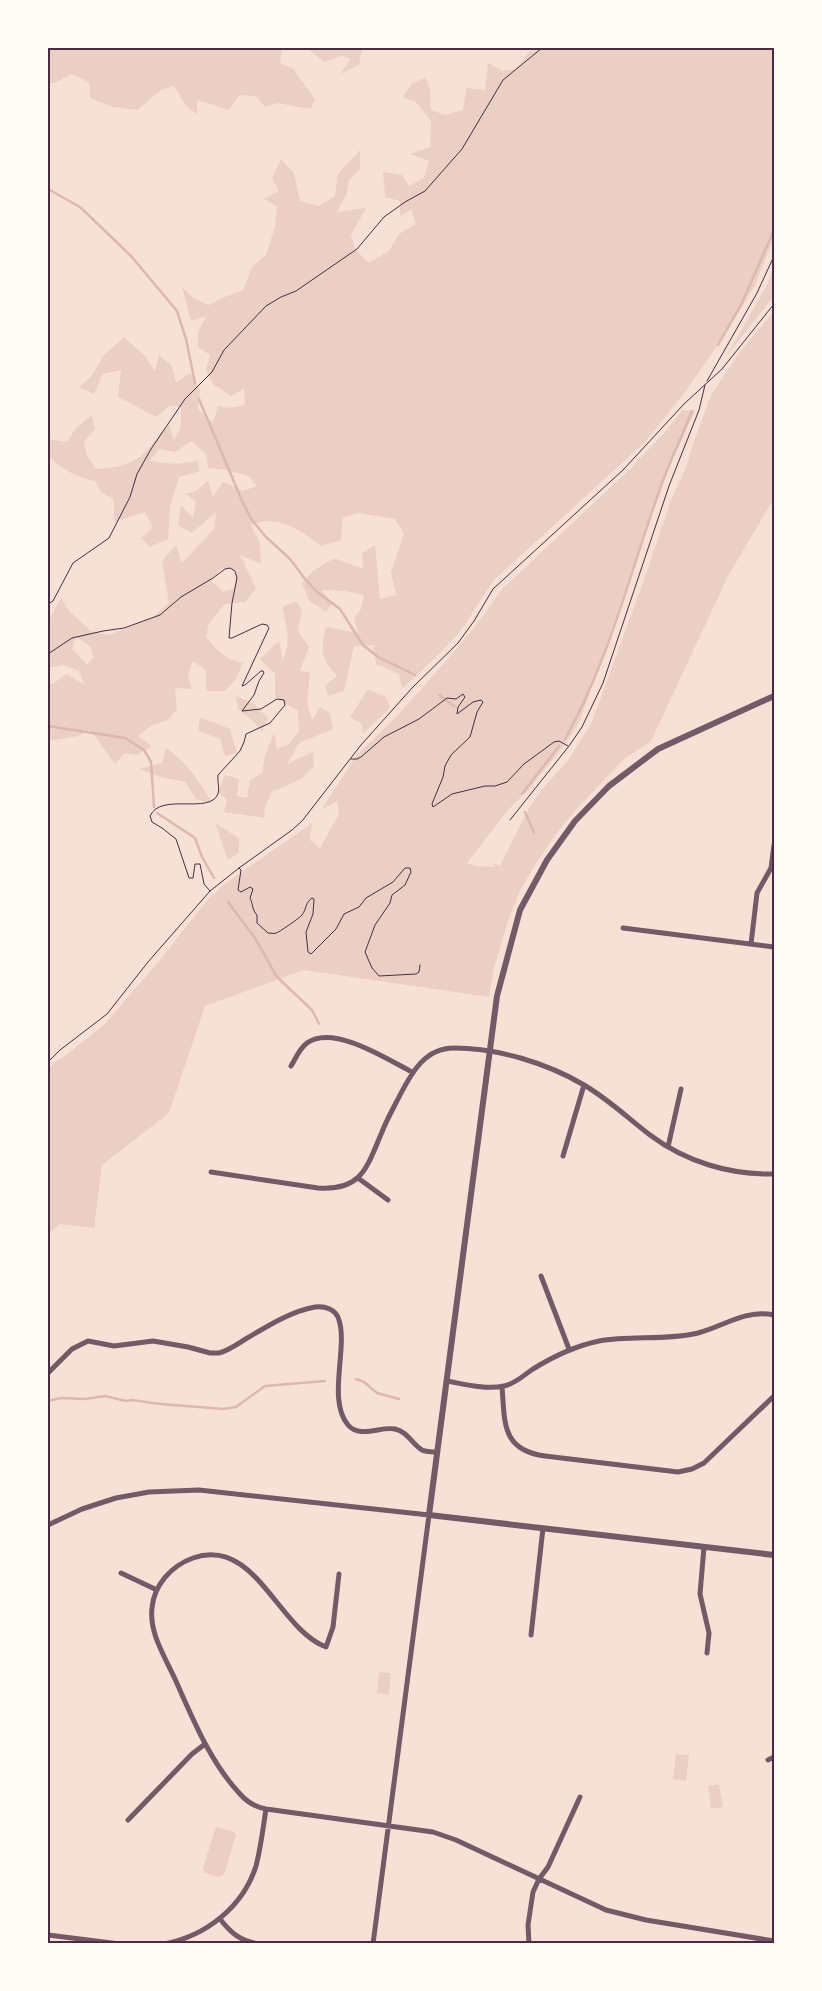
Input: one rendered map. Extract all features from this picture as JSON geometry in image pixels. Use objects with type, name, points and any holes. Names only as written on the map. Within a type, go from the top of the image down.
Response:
[{"type":"street","points":[[373,1944],[489,1052],[497,996],[520,910],[546,860],[576,821],[609,786],[658,749],[774,696]]},
{"type":"street","points":[[751,944],[757,893],[771,868],[774,846]]},
{"type":"street","points":[[623,928],[774,947]]},
{"type":"street","points":[[291,1066],[300,1050],[308,1043],[326,1037],[350,1042],[412,1072]]},
{"type":"street","points":[[211,1172],[325,1188],[346,1185],[358,1178],[370,1163],[381,1132],[412,1072],[424,1059],[443,1049],[454,1048],[524,1058],[564,1074],[584,1085],[668,1147],[702,1163],[740,1173],[774,1174]]},
{"type":"street","points":[[563,1156],[584,1085]]},
{"type":"street","points":[[668,1147],[681,1089]]},
{"type":"street","points":[[358,1178],[388,1200]]},
{"type":"street","points":[[541,1276],[569,1349]]},
{"type":"street","points":[[48,1373],[72,1349],[88,1341],[114,1346],[153,1341],[210,1353],[219,1353],[304,1310],[315,1307],[328,1308],[336,1314],[340,1326],[339,1392],[346,1423],[351,1428],[362,1432],[390,1428],[397,1430],[409,1436],[424,1451],[437,1452]]},
{"type":"street","points":[[447,1382],[502,1387],[514,1382],[569,1349],[584,1344],[615,1339],[662,1339],[707,1330],[746,1315],[774,1315]]},
{"type":"street","points":[[502,1387],[503,1420],[515,1443],[524,1450],[540,1456],[678,1472],[692,1469],[704,1463],[774,1396]]},
{"type":"street","points":[[48,1525],[82,1508],[116,1498],[148,1492],[191,1490],[429,1515],[774,1555]]},
{"type":"street","points":[[531,1635],[543,1528]]},
{"type":"street","points":[[704,1547],[700,1594],[709,1633],[707,1653]]},
{"type":"street","points":[[339,1574],[332,1634],[326,1646],[308,1636],[245,1567],[229,1558],[210,1555],[189,1560],[170,1572],[157,1590],[152,1608],[155,1634],[205,1744],[240,1794],[252,1804],[266,1809],[389,1824],[445,1835],[593,1905],[619,1914],[774,1941]]},
{"type":"street","points":[[121,1573],[157,1590]]},
{"type":"street","points":[[128,1820],[192,1754],[205,1744]]},
{"type":"street","points":[[768,1760],[774,1757]]},
{"type":"street","points":[[529,1944],[528,1925],[533,1892],[548,1866],[580,1797]]},
{"type":"street","points":[[164,1944],[188,1937],[220,1919],[241,1895],[252,1876],[258,1856],[266,1809]]},
{"type":"street","points":[[220,1919],[234,1936],[246,1942],[259,1944]]},
{"type":"street","points":[[48,1935],[120,1944]]},
{"type":"path","points":[[48,604],[53,601],[75,561],[109,538],[130,497],[137,474],[151,449],[185,399],[212,372],[224,350],[266,306],[281,296],[296,291],[357,249],[384,217],[425,191],[462,149],[504,80],[542,48]]},
{"type":"path","points":[[510,820],[582,727],[603,683],[663,503],[699,410],[706,384],[750,306],[774,256]]},
{"type":"path","points":[[48,1062],[60,1050],[107,1014],[148,962],[210,891],[302,821],[350,758],[412,688],[458,643],[493,589],[623,470],[684,404],[722,369],[774,304]]},
{"type":"path","points":[[48,654],[72,638],[124,628],[160,615],[181,597],[225,569],[230,568],[235,572],[236,582],[229,638],[233,638],[262,624],[267,625],[269,628],[252,660],[242,686],[260,672],[263,671],[264,673],[254,695],[242,711],[261,709],[277,698],[284,700],[285,705],[270,723],[246,734],[240,751],[218,775],[218,794],[214,799],[201,803],[163,805],[155,809],[150,816],[152,822],[176,839],[189,878],[193,878],[195,864],[200,864],[204,884],[210,891]]},
{"type":"path","points":[[350,758],[356,759],[361,757],[384,737],[403,725],[419,719],[444,699],[456,699],[464,694],[457,714],[473,702],[481,700],[483,702],[477,712],[470,737],[451,755],[445,766],[444,774],[432,804],[433,807],[452,794],[507,782],[524,764],[554,742],[559,741],[569,746]]},
{"type":"path","points":[[239,868],[241,870],[238,890],[241,892],[250,887],[253,888],[250,898],[253,910],[257,915],[257,923],[268,933],[278,933],[286,925],[299,918],[308,901],[311,898],[314,900],[313,914],[306,932],[308,952],[311,954],[336,929],[344,914],[359,906],[366,898],[393,882],[405,868],[410,868],[411,872],[402,888],[392,895],[390,903],[375,925],[365,954],[375,973],[381,977],[414,975],[417,973],[420,965]]},
{"type":"shaded area","points":[[48,48],[282,48],[280,63],[293,69],[315,99],[311,109],[277,103],[265,107],[256,96],[239,95],[229,110],[197,100],[197,114],[186,106],[174,86],[161,90],[137,110],[112,107],[90,98],[89,82],[71,74],[55,83],[48,83]]},
{"type":"shaded area","points":[[307,48],[362,48],[359,65],[340,74],[351,59],[342,56],[324,62]]},
{"type":"shaded area","points":[[546,48],[774,48],[774,238],[754,287],[720,342],[685,392],[646,441],[494,580],[460,632],[402,689],[399,674],[376,664],[373,645],[354,646],[344,691],[328,696],[325,685],[337,676],[324,658],[323,642],[326,627],[358,633],[354,618],[361,609],[364,595],[345,591],[321,590],[333,603],[326,612],[309,600],[302,583],[313,571],[334,558],[363,569],[362,553],[375,545],[380,599],[396,595],[391,572],[404,534],[395,519],[359,513],[343,517],[341,540],[321,546],[305,534],[288,525],[270,521],[261,522],[251,525],[260,543],[261,564],[240,555],[256,588],[245,602],[225,604],[209,623],[206,637],[222,654],[243,663],[235,680],[225,691],[206,691],[206,670],[193,661],[188,675],[192,689],[175,688],[177,709],[168,720],[152,725],[138,736],[152,746],[137,755],[125,753],[115,764],[90,730],[78,736],[48,741],[48,684],[53,684],[66,674],[84,684],[79,671],[64,665],[48,668],[50,646],[48,622],[61,598],[68,610],[91,631],[109,635],[152,618],[169,603],[162,561],[176,545],[182,563],[214,529],[216,512],[192,533],[178,525],[181,505],[193,518],[196,502],[186,494],[196,491],[208,481],[213,496],[223,482],[243,491],[257,486],[249,476],[208,468],[206,454],[191,441],[176,452],[159,449],[150,461],[175,464],[197,461],[200,471],[179,477],[170,507],[168,539],[150,547],[141,538],[153,527],[145,512],[114,522],[114,500],[101,492],[95,481],[69,472],[48,456],[48,439],[67,442],[76,428],[92,415],[95,429],[84,442],[87,456],[96,469],[111,468],[132,462],[144,454],[169,425],[174,440],[181,426],[181,407],[169,406],[156,417],[118,397],[121,370],[103,374],[94,394],[79,387],[91,377],[104,355],[124,337],[145,356],[155,371],[159,355],[172,366],[176,383],[190,373],[200,390],[198,409],[213,423],[218,406],[230,408],[245,405],[244,389],[231,396],[213,384],[206,370],[210,355],[198,347],[198,332],[206,316],[191,321],[182,287],[194,298],[209,305],[243,290],[252,267],[266,255],[275,227],[277,206],[263,199],[279,191],[272,178],[281,159],[294,173],[300,201],[319,206],[335,196],[338,174],[360,150],[360,169],[349,180],[347,193],[337,212],[366,208],[351,235],[355,249],[369,263],[389,251],[399,234],[416,224],[411,210],[400,216],[400,201],[385,197],[383,172],[402,175],[409,186],[424,178],[429,161],[410,154],[430,147],[431,121],[416,102],[402,97],[412,84],[425,77],[430,88],[431,110],[445,115],[463,110],[466,88],[485,90],[488,63],[502,71],[516,69],[529,52]],"holes":[[[222,568],[237,570],[234,588],[224,592],[211,581]],[[76,637],[90,646],[94,657],[87,665],[72,649]]]},
{"type":"shaded area","points":[[774,266],[774,296],[726,357],[768,283]]},
{"type":"shaded area","points":[[774,311],[774,498],[728,576],[651,741],[623,760],[574,812],[556,834],[520,891],[508,921],[494,968],[489,997],[304,970],[205,1006],[169,1113],[102,1165],[94,1228],[60,1224],[48,1234],[48,1070],[54,1063],[105,1024],[159,961],[209,898],[226,883],[312,823],[310,840],[320,848],[339,814],[337,801],[321,810],[356,756],[398,715],[447,660],[480,620],[502,589],[629,470],[666,431],[682,410],[695,411],[661,484],[581,718],[570,738],[529,789],[507,811],[467,863],[476,866],[494,867],[494,863],[500,866],[528,810],[542,789],[566,763],[591,724],[643,583],[671,500],[687,465],[711,395],[742,349]]},
{"type":"shaded area","points":[[296,601],[302,611],[298,631],[309,647],[300,671],[310,672],[307,703],[312,720],[320,707],[330,713],[333,729],[299,743],[287,764],[313,752],[314,766],[301,779],[272,792],[265,807],[264,818],[224,812],[227,800],[218,792],[225,775],[239,779],[237,796],[247,798],[250,780],[262,773],[265,756],[274,733],[277,749],[289,744],[299,731],[298,711],[275,697],[275,674],[260,659],[279,641],[283,661],[288,641],[282,607]]},
{"type":"shaded area","points":[[368,689],[386,697],[390,708],[363,734],[362,724],[350,717]]},
{"type":"shaded area","points":[[236,696],[254,704],[268,718],[262,732],[254,722],[238,709]]},
{"type":"shaded area","points":[[200,717],[230,729],[237,753],[225,756],[220,739],[198,731]]},
{"type":"shaded area","points":[[166,748],[192,772],[212,803],[196,799],[185,782],[161,777],[139,769],[162,763]]},
{"type":"shaded area","points":[[215,823],[239,838],[239,853],[228,860]]},
{"type":"shaded area","points":[[379,1672],[391,1673],[389,1695],[377,1693]]},
{"type":"shaded area","points":[[676,1754],[689,1755],[686,1781],[673,1779]]},
{"type":"shaded area","points":[[719,1784],[723,1807],[711,1809],[708,1786]]},
{"type":"shaded area","points":[[218,1827],[234,1832],[236,1835],[224,1875],[219,1877],[205,1873],[203,1868],[215,1829]]},
{"type":"waterway","points":[[48,189],[80,207],[131,256],[177,311],[186,339],[195,383]]},
{"type":"waterway","points":[[718,345],[742,303],[774,230]]},
{"type":"waterway","points":[[199,399],[252,520],[266,537],[290,559],[317,592],[340,609],[363,645],[378,657],[415,675]]},
{"type":"waterway","points":[[565,739],[594,679],[618,616],[649,520],[692,411]]},
{"type":"waterway","points":[[439,695],[454,706]]},
{"type":"waterway","points":[[48,726],[125,738],[144,750],[151,762],[154,807]]},
{"type":"waterway","points":[[522,794],[559,746]]},
{"type":"waterway","points":[[525,812],[534,833]]},
{"type":"waterway","points":[[157,813],[195,838],[202,857],[214,878]]},
{"type":"waterway","points":[[228,902],[255,938],[277,977],[312,1010],[319,1024]]},
{"type":"waterway","points":[[356,1379],[364,1382],[377,1393],[399,1399]]},
{"type":"waterway","points":[[48,1401],[61,1398],[85,1399],[105,1396],[126,1401],[224,1409],[236,1407],[265,1386],[325,1381]]}]
